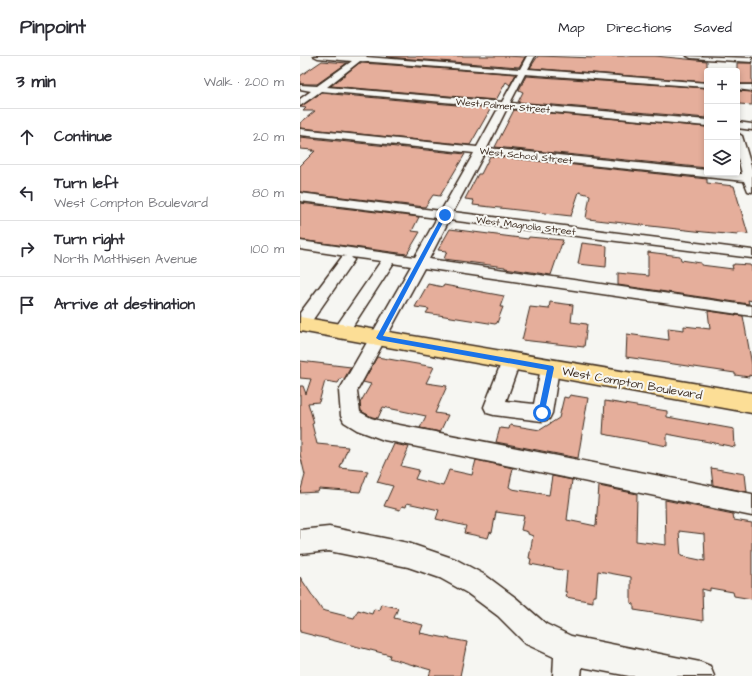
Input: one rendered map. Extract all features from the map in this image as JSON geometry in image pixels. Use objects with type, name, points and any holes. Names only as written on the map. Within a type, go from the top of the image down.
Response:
[{"type":"main road","name":"West Compton Boulevard","points":[[301,324],[752,403]]},
{"type":"street","points":[[318,56],[361,58],[704,85]]},
{"type":"street","points":[[531,56],[379,338],[348,391],[351,416],[364,424],[384,430],[752,505]]},
{"type":"street","points":[[691,56],[712,59],[752,60]]},
{"type":"street","points":[[300,103],[361,58]]},
{"type":"street","points":[[740,87],[752,88]]},
{"type":"street","name":"West Palmer Street","points":[[300,88],[704,123]]},
{"type":"street","points":[[740,125],[752,127]]},
{"type":"street","name":"West School Street","points":[[300,132],[750,178]]},
{"type":"street","points":[[738,140],[752,188]]},
{"type":"street","name":"West Magnolia Street","points":[[300,197],[752,254]]},
{"type":"street","points":[[300,245],[752,311]]},
{"type":"street","points":[[301,324],[347,260]]},
{"type":"street","points":[[341,331],[386,264]]},
{"type":"street","points":[[511,361],[494,407],[542,413],[550,368]]},
{"type":"street","points":[[300,542],[329,539],[408,555],[446,568],[476,584],[507,607],[568,663],[700,676]]},
{"type":"building","points":[[538,56],[595,58],[596,56],[655,56],[707,61],[707,68],[704,68],[704,82],[530,68]]},
{"type":"building","points":[[386,57],[525,57],[519,67]]},
{"type":"building","points":[[322,61],[347,63],[317,84],[300,84],[300,76]]},
{"type":"building","points":[[359,63],[516,74],[510,85],[506,82],[496,100],[331,86]]},
{"type":"building","points":[[737,63],[752,63],[752,84],[740,84],[740,68],[737,68]]},
{"type":"building","points":[[526,76],[704,88],[704,118],[518,102],[523,92],[519,90]]},
{"type":"building","points":[[740,91],[752,92],[752,105],[740,104]]},
{"type":"building","points":[[321,93],[491,108],[470,145],[300,128],[300,123],[315,111],[303,111],[306,108],[300,107]]},
{"type":"building","points":[[514,110],[704,127],[704,168],[495,147]]},
{"type":"building","points":[[300,137],[465,154],[440,196],[433,195],[425,207],[300,192],[300,166],[315,151],[300,149]]},
{"type":"building","points":[[490,156],[707,179],[707,183],[734,186],[748,234],[737,233],[738,235],[704,232],[588,219],[586,218],[590,195],[579,192],[571,216],[473,205],[473,200],[465,199],[478,174],[481,174]]},
{"type":"building","points":[[300,203],[419,217],[412,231],[420,232],[407,254],[300,240]]},
{"type":"building","points":[[450,229],[528,239],[529,237],[563,240],[551,275],[444,259],[447,251],[438,250]]},
{"type":"building","points":[[582,243],[607,246],[606,267],[578,264]]},
{"type":"building","points":[[648,252],[680,256],[681,260],[701,263],[701,265],[733,269],[732,265],[734,264],[750,265],[752,268],[752,301],[748,300],[749,304],[618,285],[618,273],[648,276]]},
{"type":"building","points":[[428,284],[443,287],[444,285],[504,296],[500,307],[503,307],[497,323],[495,324],[426,313],[429,309],[415,307]]},
{"type":"building","points":[[550,302],[573,305],[571,322],[587,324],[584,347],[522,340],[530,307],[549,309]]},
{"type":"building","points":[[708,311],[743,316],[752,365],[752,376],[735,375],[735,373],[626,357],[627,334],[669,340],[668,328],[684,330],[684,326],[710,329]]},
{"type":"building","points":[[377,357],[434,367],[426,383],[447,386],[435,413],[448,415],[440,432],[420,428],[426,416],[383,407],[378,418],[372,417],[361,411],[360,403],[371,384],[363,382]]},
{"type":"building","points":[[300,361],[351,367],[344,379],[341,378],[338,383],[325,381],[319,402],[308,403],[314,423],[312,424],[317,444],[348,447],[340,468],[368,471],[360,492],[319,489],[318,492],[300,493],[305,475],[300,454],[300,386],[303,386],[306,394],[311,379],[300,378]]},
{"type":"building","points":[[570,395],[588,398],[578,458],[496,442],[500,428],[509,429],[510,425],[540,430],[559,418],[564,397],[568,398]]},
{"type":"building","points":[[605,401],[667,411],[667,417],[734,429],[735,447],[667,434],[667,446],[603,434]]},
{"type":"building","points":[[394,444],[409,447],[401,466],[419,470],[415,479],[443,486],[449,470],[472,475],[476,460],[513,468],[509,487],[512,489],[549,495],[552,476],[572,480],[567,520],[596,526],[599,486],[637,494],[636,541],[666,545],[665,500],[733,514],[734,520],[752,523],[752,599],[734,596],[733,592],[710,588],[710,591],[702,589],[703,621],[634,610],[634,604],[631,603],[631,577],[598,571],[596,596],[593,596],[593,602],[566,597],[567,571],[530,564],[531,559],[529,558],[533,536],[528,534],[528,532],[521,530],[524,516],[496,512],[492,533],[490,532],[488,538],[464,533],[466,526],[436,519],[439,510],[407,503],[406,507],[402,506],[400,510],[384,506],[393,486],[377,482]],"holes":[[[679,531],[704,534],[705,561],[681,556]]]},
{"type":"building","points":[[711,468],[745,474],[747,492],[713,485]]},
{"type":"building","points":[[300,577],[322,610],[354,618],[358,610],[372,614],[374,609],[379,610],[381,604],[398,608],[394,618],[423,625],[420,633],[467,642],[460,676],[429,676],[431,670],[389,658],[390,655],[300,632]]},
{"type":"route","points":[[445,215],[379,338],[550,368],[542,413]]}]
